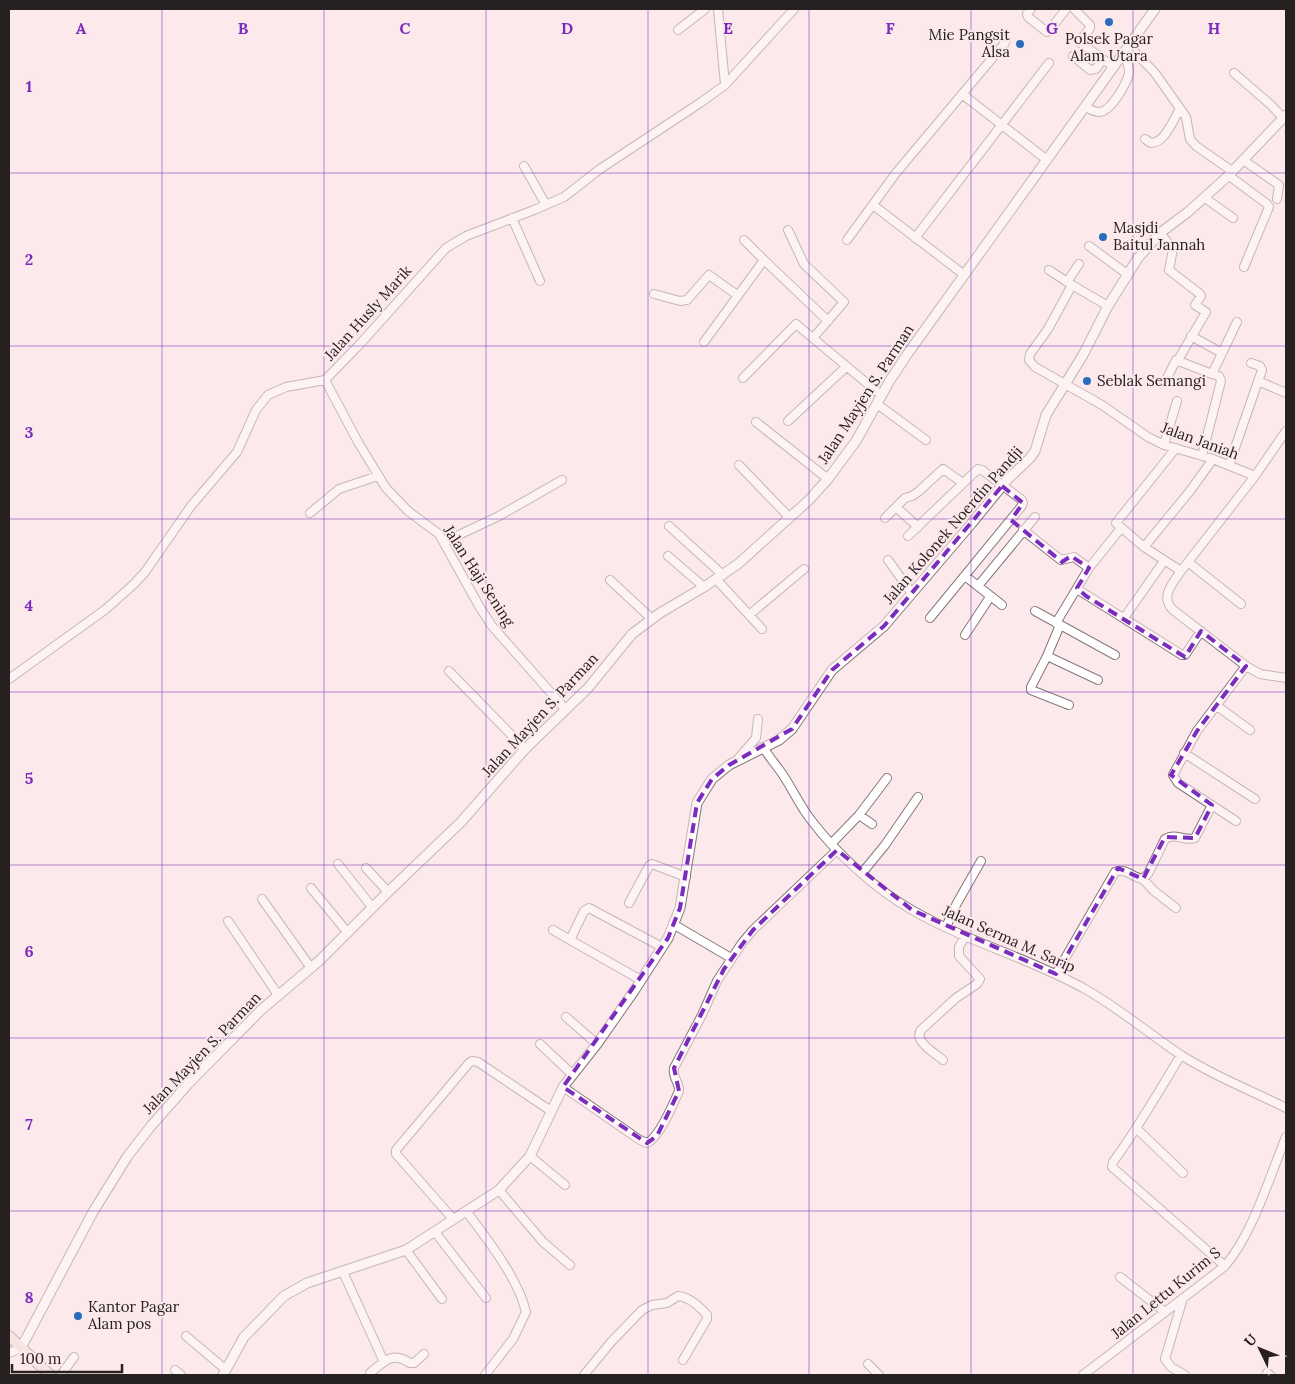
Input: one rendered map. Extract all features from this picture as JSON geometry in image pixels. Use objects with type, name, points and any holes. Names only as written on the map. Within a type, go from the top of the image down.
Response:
[{"type":"main road","points":[[9,1336],[50,1375]]},
{"type":"street","points":[[678,30],[705,9]]},
{"type":"street","points":[[718,9],[724,86]]},
{"type":"street","name":"Jalan Husly Marik","points":[[9,679],[106,609],[145,572],[191,506],[237,452],[256,410],[264,398],[286,387],[325,380],[446,248],[466,236],[546,205],[564,196],[600,169],[724,86],[794,9]]},
{"type":"street","points":[[1031,9],[1027,14],[1028,17],[1047,32],[1066,9]]},
{"type":"street","points":[[1074,9],[1090,25],[1081,42],[1114,67]]},
{"type":"street","name":"Jalan Mayjen S. Parman","points":[[21,1348],[93,1212],[131,1152],[188,1084],[240,1030],[311,968],[461,822],[525,749],[600,675],[624,642],[652,619],[719,577],[751,553],[790,518],[828,479],[856,441],[881,395],[906,356],[963,274],[1155,9]]},
{"type":"street","points":[[847,240],[896,173],[1005,43]]},
{"type":"street","points":[[1129,46],[1155,73],[1180,109],[1188,122],[1193,143],[1269,207],[1244,267]]},
{"type":"street","points":[[1085,107],[1102,112],[1108,109],[1119,94],[1129,72],[1128,63],[1123,55]]},
{"type":"street","points":[[1072,56],[1090,70],[1096,69],[1103,59]]},
{"type":"street","points":[[916,238],[1049,63]]},
{"type":"street","points":[[1234,73],[1285,117]]},
{"type":"street","points":[[962,94],[1047,160]]},
{"type":"street","points":[[1145,139],[1151,143],[1158,141],[1164,135],[1180,109]]},
{"type":"street","name":"Jalan Kolonek Noerdin Pandji","points":[[224,1372],[244,1337],[284,1296],[307,1283],[406,1250],[499,1190],[530,1156],[563,1087],[597,1044],[668,938],[680,908],[697,804],[712,779],[729,765],[780,740],[792,729],[832,670],[879,630],[1002,486],[1030,458],[1035,451],[1046,415],[1127,274],[1147,246],[1160,233],[1205,198],[1285,117]]},
{"type":"street","points":[[1243,160],[1279,185],[1276,199]]},
{"type":"street","points":[[524,166],[546,205]]},
{"type":"street","points":[[1205,198],[1234,218]]},
{"type":"street","points":[[873,205],[963,274]]},
{"type":"street","points":[[512,218],[540,281]]},
{"type":"street","points":[[788,230],[804,264],[844,302],[813,338]]},
{"type":"street","points":[[1160,233],[1173,249],[1170,270],[1201,296],[1195,305],[1206,312],[1178,360],[1174,362],[1166,380]]},
{"type":"street","points":[[744,240],[828,321]]},
{"type":"street","points":[[1089,246],[1127,274]]},
{"type":"street","points":[[704,342],[764,260]]},
{"type":"street","points":[[1070,284],[1079,264]]},
{"type":"street","points":[[1049,270],[1108,306]]},
{"type":"street","points":[[654,294],[680,301],[687,300],[709,274],[737,295]]},
{"type":"street","name":"Jalan Janiah","points":[[1070,284],[1048,329],[1028,357],[1035,367],[1164,445],[1229,465],[1255,476]]},
{"type":"street","points":[[1212,374],[1238,322]]},
{"type":"street","points":[[743,378],[794,324],[798,324],[881,395]]},
{"type":"street","points":[[1191,336],[1222,353]]},
{"type":"street","points":[[1178,360],[1220,377],[1221,381],[1202,456]]},
{"type":"street","points":[[1229,465],[1262,368],[1251,363]]},
{"type":"street","points":[[788,421],[846,367]]},
{"type":"street","name":"Jalan Haji Sening","points":[[325,380],[358,442],[386,488],[397,502],[439,534],[492,626],[546,690],[566,710]]},
{"type":"street","points":[[1258,381],[1286,393]]},
{"type":"street","points":[[1164,445],[1177,401]]},
{"type":"street","points":[[877,404],[926,440]]},
{"type":"street","points":[[756,422],[828,479]]},
{"type":"street","points":[[1286,432],[1255,476],[1181,571],[1166,597],[1173,610],[1246,666],[1260,674],[1286,678]]},
{"type":"street","points":[[1176,448],[1117,520],[1117,525],[1144,547],[1181,571]]},
{"type":"street","points":[[1144,547],[1213,460]]},
{"type":"street","points":[[739,465],[790,518]]},
{"type":"street","points":[[885,518],[906,498],[918,492],[943,469],[963,482]]},
{"type":"street","points":[[908,536],[978,469],[1021,498],[1023,503],[930,618]]},
{"type":"street","points":[[310,513],[339,489],[378,476]]},
{"type":"street","points":[[444,542],[499,516],[562,480]]},
{"type":"street","points":[[896,507],[918,526]]},
{"type":"street","points":[[978,586],[1035,517]]},
{"type":"street","points":[[668,526],[719,577],[762,630]]},
{"type":"street","points":[[1069,705],[1031,690],[1031,686],[1047,656],[1058,624],[1077,589],[1090,568],[1121,528]]},
{"type":"street","points":[[1023,530],[1060,560],[1074,557],[1090,568]]},
{"type":"street","points":[[668,556],[704,587]]},
{"type":"street","points":[[888,560],[911,592]]},
{"type":"street","points":[[1124,618],[1164,560]]},
{"type":"street","points":[[1188,562],[1241,604]]},
{"type":"street","points":[[749,615],[804,569]]},
{"type":"street","points":[[965,576],[1002,605]]},
{"type":"street","points":[[610,580],[652,619]]},
{"type":"street","points":[[1077,589],[1182,655],[1188,652],[1201,631]]},
{"type":"street","points":[[965,635],[990,597]]},
{"type":"street","points":[[1035,611],[1115,655]]},
{"type":"street","points":[[1047,656],[1098,680]]},
{"type":"street","points":[[1236,821],[1174,778],[1174,770],[1197,731],[1246,666]]},
{"type":"street","points":[[450,671],[525,749]]},
{"type":"street","points":[[1217,706],[1250,730]]},
{"type":"street","points":[[736,761],[756,738],[758,719]]},
{"type":"street","name":"Jalan Serma M. Sarip","points":[[763,748],[783,775],[810,819],[834,847],[892,898],[965,936],[1056,974],[1101,998],[1182,1055],[1225,1080],[1286,1108]]},
{"type":"street","points":[[1184,753],[1255,799]]},
{"type":"street","points":[[563,1087],[640,1140],[647,1143],[651,1142],[657,1136],[679,1091],[673,1074],[674,1068],[717,981],[731,958],[753,930],[834,847],[887,778]]},
{"type":"street","points":[[862,873],[885,845],[918,797]]},
{"type":"street","points":[[1143,879],[1148,874],[1164,839],[1173,835],[1192,840],[1195,838],[1212,805]]},
{"type":"street","points":[[860,815],[872,824]]},
{"type":"street","points":[[946,927],[980,861]]},
{"type":"street","points":[[338,864],[372,907]]},
{"type":"street","points":[[629,903],[649,866],[652,864],[686,877]]},
{"type":"street","points":[[366,868],[388,892]]},
{"type":"street","points":[[1056,974],[1115,872],[1122,870],[1143,879],[1176,908]]},
{"type":"street","points":[[311,888],[348,933]]},
{"type":"street","points":[[262,899],[311,968]]},
{"type":"street","points":[[570,940],[584,911],[589,908],[662,947]]},
{"type":"street","points":[[228,921],[278,995]]},
{"type":"street","points":[[673,924],[731,958]]},
{"type":"street","points":[[553,930],[641,980]]},
{"type":"street","points":[[943,1060],[918,1038],[918,1034],[949,1004],[966,990],[977,984],[980,979],[959,956],[959,947],[965,936]]},
{"type":"street","points":[[566,1017],[597,1044]]},
{"type":"street","points":[[540,1044],[573,1075]]},
{"type":"street","points":[[1182,1055],[1150,1104],[1137,1129],[1113,1162],[1112,1167],[1225,1266]]},
{"type":"street","points":[[453,1219],[396,1154],[396,1150],[469,1063],[472,1061],[478,1062],[551,1111]]},
{"type":"street","points":[[1137,1129],[1183,1173]]},
{"type":"street","name":"Jalan Lettu Kurim S","points":[[1083,1375],[1225,1266],[1246,1235],[1286,1137]]},
{"type":"street","points":[[530,1156],[565,1185]]},
{"type":"street","points":[[499,1190],[543,1242],[570,1265]]},
{"type":"street","points":[[466,1211],[493,1247],[508,1272],[526,1312],[513,1339],[485,1375]]},
{"type":"street","points":[[435,1232],[486,1298]]},
{"type":"street","points":[[406,1250],[442,1299]]},
{"type":"street","points":[[343,1272],[384,1362]]},
{"type":"street","points":[[1120,1277],[1165,1312]]},
{"type":"street","points":[[584,1375],[612,1341],[642,1310],[652,1305],[667,1303],[678,1296],[687,1299],[707,1315],[683,1360]]},
{"type":"street","points":[[1183,1298],[1165,1359],[1171,1367],[1185,1375]]},
{"type":"street","points":[[186,1336],[224,1372]]},
{"type":"street","points":[[9,1353],[21,1348]]},
{"type":"street","points":[[370,1373],[384,1362],[395,1357],[401,1357],[410,1363],[414,1363],[424,1354]]},
{"type":"street","points":[[61,1375],[74,1357]]},
{"type":"street","points":[[868,1364],[879,1375]]},
{"type":"highlighted area","points":[[1002,486],[1023,503],[1011,520],[1062,562],[1071,556],[1089,568],[1077,588],[1086,596],[1185,657],[1201,631],[1246,666],[1197,731],[1171,775],[1212,805],[1195,838],[1165,837],[1143,879],[1118,868],[1056,974],[912,910],[837,850],[753,930],[724,969],[674,1068],[679,1091],[657,1136],[647,1143],[563,1087],[668,938],[680,908],[697,803],[712,779],[729,765],[792,729],[832,670],[884,626]]},
{"type":"place","name":"Polsek Pagar Alam Utara","points":[[1109,22]]},
{"type":"place","name":"Mie Pangsit Alsa","points":[[1020,44]]},
{"type":"place","name":"Masjdi Baitul Jannah","points":[[1103,237]]},
{"type":"place","name":"Seblak Semangi","points":[[1087,381]]},
{"type":"place","name":"Kantor Pagar Alam pos","points":[[78,1316]]}]
